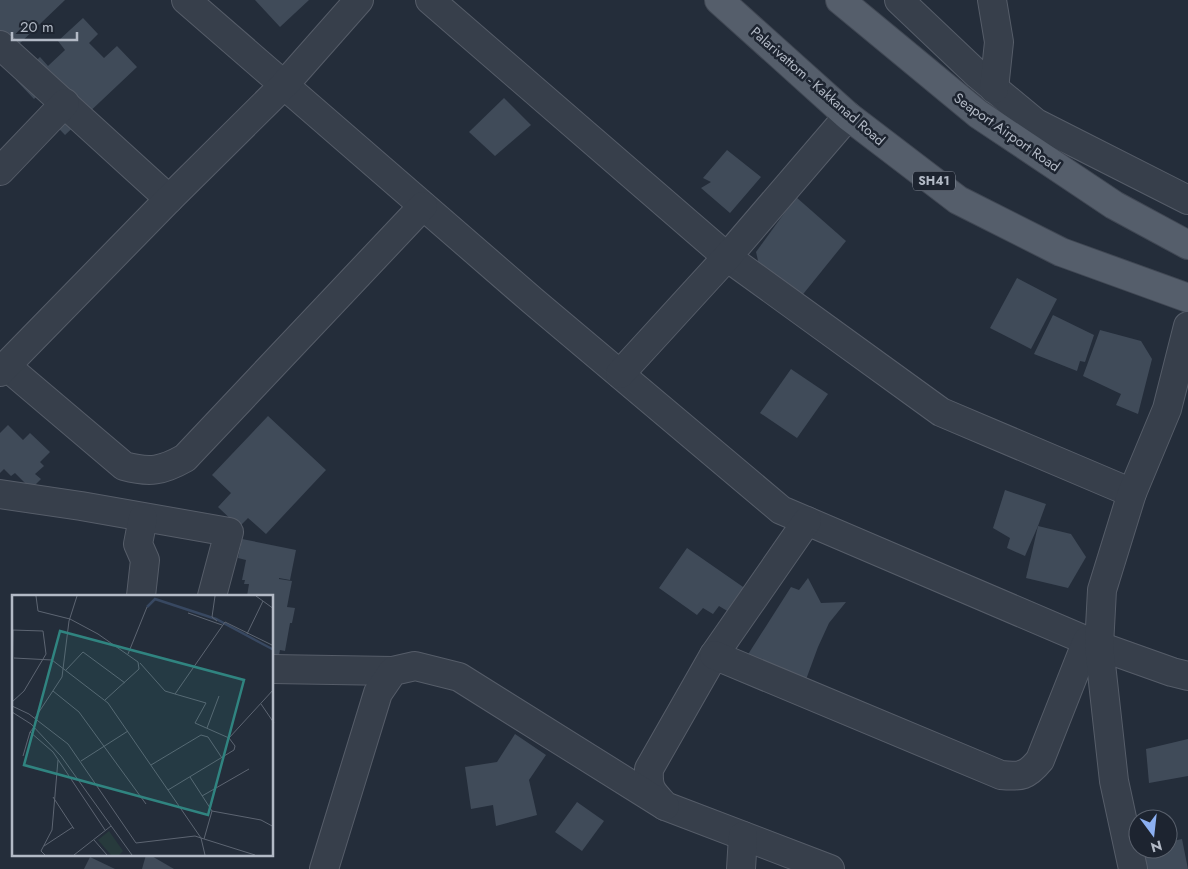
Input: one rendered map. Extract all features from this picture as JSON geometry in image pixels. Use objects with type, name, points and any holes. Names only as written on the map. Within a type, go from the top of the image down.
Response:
[{"type":"main road","name":"Palarivattom - Kakkanad Road","points":[[719,0],[848,116],[958,200],[1061,252],[1188,298]]},
{"type":"main road","name":"Seaport Airport Road","points":[[840,0],[978,114],[1114,205],[1188,246]]},
{"type":"street","points":[[186,0],[284,86],[781,510],[1093,643],[1188,676]]},
{"type":"street","points":[[360,0],[284,86],[3,369],[124,466],[138,470],[156,470],[170,466],[185,458],[424,206]]},
{"type":"street","points":[[430,0],[727,257],[941,412],[1132,493]]},
{"type":"street","points":[[900,0],[994,88],[1036,123],[1188,200]]},
{"type":"street","points":[[992,0],[999,42],[994,88]]},
{"type":"street","points":[[0,45],[170,199]]},
{"type":"street","points":[[0,171],[64,103]]},
{"type":"street","points":[[620,374],[727,257],[848,116]]},
{"type":"street","points":[[714,655],[1001,775],[1016,776],[1031,771],[1040,760],[1093,643],[1102,590],[1132,493],[1167,409],[1188,326]]},
{"type":"street","points":[[0,494],[228,532],[212,595]]},
{"type":"street","points":[[141,595],[145,560],[138,544],[143,518]]},
{"type":"street","points":[[665,806],[654,794],[648,783],[649,768],[714,655],[807,521]]},
{"type":"street","points":[[1093,643],[1114,782],[1133,869]]},
{"type":"street","points":[[274,669],[393,671],[415,666],[459,677],[665,806],[830,869]]},
{"type":"street","points":[[324,869],[378,693],[393,671]]},
{"type":"street","points":[[741,869],[743,836]]},
{"type":"building","points":[[0,0],[65,0],[18,45],[0,33]]},
{"type":"building","points":[[255,0],[309,0],[280,27]]},
{"type":"building","points":[[83,18],[98,34],[89,43],[104,58],[117,46],[137,67],[65,135],[42,111],[48,105],[38,95],[34,99],[16,80],[40,57],[48,66],[65,50],[58,41]]},
{"type":"building","points":[[504,98],[531,125],[495,156],[469,132]]},
{"type":"building","points":[[727,150],[761,177],[730,213],[701,188],[711,182],[703,178]]},
{"type":"building","points":[[796,197],[846,241],[800,298],[760,269],[756,252]]},
{"type":"building","points":[[1017,278],[1057,299],[1031,349],[990,328]]},
{"type":"building","points":[[1053,315],[1094,335],[1085,362],[1080,361],[1077,371],[1034,354]]},
{"type":"building","points":[[1100,330],[1141,341],[1152,359],[1138,414],[1116,405],[1121,394],[1083,376]]},
{"type":"building","points":[[791,369],[828,394],[797,438],[760,413]]},
{"type":"building","points":[[268,416],[326,470],[266,534],[248,518],[239,527],[218,507],[231,493],[212,475]]},
{"type":"building","points":[[8,425],[23,440],[30,433],[50,452],[40,462],[44,466],[35,474],[41,479],[31,489],[15,473],[11,476],[4,469],[0,473],[0,433]]},
{"type":"building","points":[[1005,490],[1046,504],[1025,556],[1007,548],[1010,538],[993,528]]},
{"type":"building","points":[[1038,526],[1071,534],[1086,557],[1068,588],[1026,578]]},
{"type":"building","points":[[242,539],[296,550],[290,580],[279,578],[292,581],[287,607],[295,608],[285,651],[280,650],[279,655],[274,654],[274,595],[247,595],[249,584],[244,584],[245,580],[242,580],[246,560],[238,558]]},
{"type":"building","points":[[687,548],[746,589],[729,612],[719,606],[713,614],[703,608],[697,615],[659,588]]},
{"type":"building","points":[[808,578],[821,603],[846,602],[829,623],[804,685],[747,656],[791,587],[799,590]]},
{"type":"building","points":[[515,734],[546,755],[529,780],[537,815],[496,826],[493,805],[471,809],[465,767],[497,762]]},
{"type":"building","points":[[1188,739],[1188,776],[1149,783],[1146,749]]},
{"type":"building","points":[[577,802],[604,821],[582,851],[555,832]]},
{"type":"building","points":[[1182,839],[1188,869],[1140,869],[1139,859],[1178,859],[1178,840]]},
{"type":"building","points":[[146,856],[152,856],[174,869],[142,869]]},
{"type":"building","points":[[90,857],[115,869],[84,869]]}]
